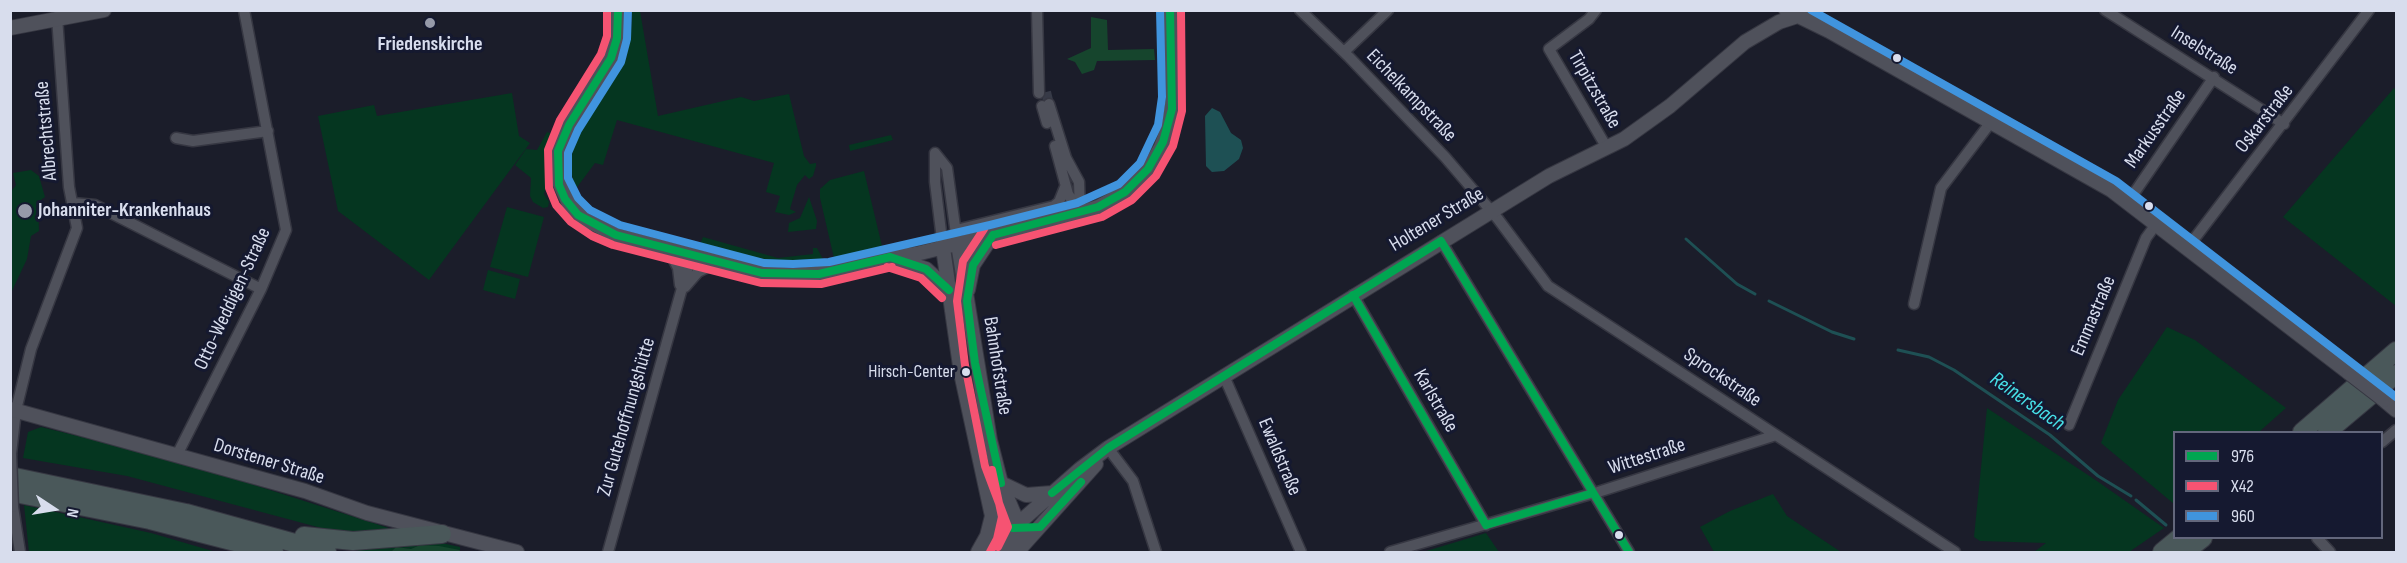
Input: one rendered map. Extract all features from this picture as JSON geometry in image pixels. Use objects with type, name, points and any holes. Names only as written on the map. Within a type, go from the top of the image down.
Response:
[{"type":"highway","points":[[2303,431],[2397,351]]},
{"type":"highway","points":[[2328,431],[2397,374]]},
{"type":"highway","points":[[10,476],[121,497],[242,527],[327,552]]},
{"type":"highway","points":[[12,499],[182,528],[274,552]]},
{"type":"highway","points":[[242,527],[353,541],[442,534]]},
{"type":"highway","points":[[182,528],[245,552]]},
{"type":"highway","points":[[2162,552],[2177,539]]},
{"type":"highway","points":[[2185,552],[2201,539]]},
{"type":"main road","points":[[10,28],[57,17],[104,10]]},
{"type":"main road","points":[[618,10],[618,32],[611,58],[563,137],[557,161],[558,180],[569,204],[590,224],[616,235],[762,273],[809,275],[944,248],[957,237],[993,235],[1080,213],[1116,198],[1132,186],[1148,169],[1163,142],[1173,98],[1170,10]]},
{"type":"main road","points":[[1786,10],[1829,31],[2128,202],[2397,410]]},
{"type":"main road","name":"Holtener Straße","points":[[986,552],[1108,448],[1490,211],[1549,176],[1607,148],[1649,123],[1737,47],[1775,24],[1816,10]]},
{"type":"main road","points":[[967,301],[973,265],[993,235]]},
{"type":"main road","name":"Bahnhofstraße","points":[[957,237],[985,414],[1001,483],[1018,526]]},
{"type":"main road","name":"Bahnhofstraße","points":[[944,248],[961,373],[992,516]]},
{"type":"main road","points":[[890,257],[926,269],[949,290]]},
{"type":"main road","name":"Dorstener Straße","points":[[13,410],[177,455],[442,534],[517,552]]},
{"type":"main road","name":"Holtener Straße","points":[[1017,552],[1108,448]]},
{"type":"main road","points":[[1001,483],[1026,495],[1052,494]]},
{"type":"main road","points":[[978,552],[987,536],[992,516],[1018,526],[1040,527]]},
{"type":"main road","name":"Holtener Straße","points":[[1007,552],[1018,526]]},
{"type":"street","name":"Otto-Weddigen-Straße","points":[[177,455],[261,290],[286,225],[244,10]]},
{"type":"street","points":[[1037,10],[1038,64],[1042,93]]},
{"type":"street","name":"Eichelkampstraße","points":[[1300,10],[1344,52],[1437,149],[1490,211]]},
{"type":"street","points":[[1344,52],[1388,10]]},
{"type":"street","name":"Tirpitzstraße","points":[[1596,10],[1589,19],[1549,49],[1607,148]]},
{"type":"street","name":"Inselstraße","points":[[2105,10],[2214,77],[2284,124]]},
{"type":"street","name":"Oskarstraße","points":[[2188,247],[2369,10]]},
{"type":"street","name":"Albrechtstraße","points":[[20,552],[12,499],[13,410],[35,336],[76,228],[69,187],[57,17]]},
{"type":"street","name":"Markusstraße","points":[[2128,202],[2214,77]]},
{"type":"street","points":[[1045,105],[1078,182],[1080,213],[1064,191],[1045,105]]},
{"type":"street","points":[[1914,304],[1935,211],[1946,178],[1991,122]]},
{"type":"street","points":[[176,138],[194,141],[268,131]]},
{"type":"street","name":"Bahnhofstraße","points":[[944,248],[935,182],[935,153],[947,168],[957,237]]},
{"type":"street","points":[[957,237],[1054,206],[1064,191]]},
{"type":"street","points":[[73,203],[95,205],[261,290]]},
{"type":"street","name":"Sprockstraße","points":[[1490,211],[1548,286],[1955,552]]},
{"type":"street","name":"Emmastraße","points":[[2069,425],[2146,238],[2157,223]]},
{"type":"street","points":[[1441,241],[1629,552]]},
{"type":"street","name":"Zur Gutehoffnungshütte","points":[[668,249],[678,268],[681,292]]},
{"type":"street","name":"Zur Gutehoffnungshütte","points":[[608,552],[691,256]]},
{"type":"street","name":"Zur Gutehoffnungshütte","points":[[681,292],[698,272],[716,262]]},
{"type":"street","name":"Karlstraße","points":[[1353,295],[1486,525]]},
{"type":"street","name":"Ewaldstraße","points":[[1224,376],[1301,552]]},
{"type":"street","points":[[2383,441],[2397,430]]},
{"type":"street","name":"Wittestraße","points":[[1390,552],[1593,493],[1776,435]]},
{"type":"street","points":[[1108,448],[1133,481],[1156,552]]},
{"type":"street","points":[[2319,539],[2330,552]]},
{"type":"shaded area","points":[[632,11],[640,11],[658,116],[741,97],[754,101],[789,94],[804,156],[810,164],[816,163],[813,176],[809,179],[805,175],[797,185],[790,209],[796,212],[789,215],[775,212],[780,196],[766,192],[774,163],[617,120],[603,165],[595,163],[575,190],[570,165],[573,149],[577,138],[626,59]]},
{"type":"shaded area","points":[[1091,17],[1107,20],[1108,50],[1154,49],[1155,60],[1097,61],[1094,70],[1082,74],[1075,62],[1067,59],[1091,48]]},
{"type":"shaded area","points":[[2394,88],[2396,90],[2396,306],[2283,217]]},
{"type":"shaded area","points":[[512,93],[519,136],[530,143],[429,280],[338,211],[318,116],[374,105],[377,116]]},
{"type":"shaded area","points":[[1212,108],[1220,112],[1231,133],[1241,140],[1243,148],[1239,159],[1224,171],[1212,172],[1206,166],[1205,116]]},
{"type":"shaded area","points":[[547,132],[552,134],[545,167],[547,184],[544,194],[549,202],[548,207],[543,208],[533,202],[530,196],[531,178],[515,165],[526,149],[537,150]]},
{"type":"shaded area","points":[[891,135],[893,140],[850,151],[849,145]]},
{"type":"shaded area","points":[[31,170],[39,176],[45,197],[38,202],[39,231],[31,236],[27,259],[11,293],[10,193],[16,185],[13,173]]},
{"type":"shaded area","points":[[864,171],[882,246],[834,258],[820,189],[830,180]]},
{"type":"shaded area","points":[[809,197],[817,221],[816,229],[788,232],[789,223],[800,218]]},
{"type":"shaded area","points":[[507,207],[544,217],[528,277],[490,267]]},
{"type":"shaded area","points":[[703,237],[778,258],[813,254],[813,248],[817,248],[823,259],[801,263],[762,261],[700,244]]},
{"type":"shaded area","points":[[488,270],[520,279],[515,299],[483,290]]},
{"type":"shaded area","points":[[2167,327],[2195,340],[2286,408],[2260,431],[2173,431],[2173,503],[2101,443],[2118,400]]},
{"type":"shaded area","points":[[1987,408],[2164,528],[2129,552],[2034,552],[2046,543],[1980,541],[1974,537]]},
{"type":"shaded area","points":[[41,427],[176,460],[395,530],[353,533],[325,529],[127,476],[23,458],[28,432]]},
{"type":"shaded area","points":[[1773,494],[1787,516],[1841,552],[1714,552],[1700,527],[1730,511]]},
{"type":"shaded area","points":[[24,505],[151,533],[216,552],[29,552]]},
{"type":"shaded area","points":[[1486,533],[1499,552],[1423,552]]},
{"type":"shaded area","points":[[432,541],[460,547],[460,550],[420,545],[411,549],[396,547],[391,552],[362,552],[337,544]]},
{"type":"shaded area","points":[[420,545],[460,550],[459,552],[391,552],[396,547],[411,549]]},
{"type":"waterway","name":"Reinersbach","points":[[1686,239],[1737,284],[1755,294]]},
{"type":"waterway","name":"Reinersbach","points":[[1769,301],[1832,332],[1854,339]]},
{"type":"waterway","name":"Reinersbach","points":[[1898,350],[1929,357],[1954,370],[2050,435],[2098,476],[2131,496]]},
{"type":"waterway","name":"Reinersbach","points":[[2136,500],[2166,525]]},
{"type":"tunnel","points":[[1046,92],[1049,104]]},
{"type":"transit line","name":"X42","points":[[607,10],[607,36],[601,54],[560,120],[548,150],[549,188],[556,205],[571,222],[592,236],[613,245],[761,283],[821,284],[892,267]]},
{"type":"transit line","name":"976","points":[[618,10],[617,38],[611,58],[569,125],[558,151],[559,185],[565,199],[578,215],[616,235],[762,273],[819,274],[890,257]]},
{"type":"transit line","name":"960","points":[[628,10],[627,39],[621,62],[578,130],[568,153],[568,178],[578,198],[590,210],[620,225],[764,263],[793,264],[829,262],[990,225],[1077,203],[1119,184],[1140,163],[1158,125],[1162,97],[1160,10]]},
{"type":"transit line","name":"976","points":[[993,235],[1098,207],[1125,192],[1148,169],[1163,142],[1172,109],[1170,10]]},
{"type":"transit line","name":"X42","points":[[996,245],[1102,217],[1132,200],[1156,176],[1173,146],[1182,111],[1181,10]]},
{"type":"transit line","name":"960","points":[[1811,10],[2116,181],[2396,397]]},
{"type":"transit line","name":"X42","points":[[984,229],[963,261],[957,301],[965,365],[985,466],[1008,527],[998,547]]},
{"type":"transit line","name":"976","points":[[993,235],[973,265],[967,301],[975,363],[1001,483]]},
{"type":"transit line","name":"976","points":[[1441,241],[1629,552]]},
{"type":"transit line","name":"976","points":[[1052,493],[1108,448],[1441,241]]},
{"type":"transit line","name":"976","points":[[890,257],[926,269],[949,290]]},
{"type":"transit line","name":"X42","points":[[887,267],[921,278],[942,298]]},
{"type":"transit line","name":"976","points":[[1353,295],[1486,525]]},
{"type":"transit line","name":"X42","points":[[990,552],[997,539],[1002,517],[992,470]]},
{"type":"transit line","name":"976","points":[[1013,528],[1040,527],[1081,482]]},
{"type":"transit line","name":"976","points":[[1486,525],[1593,493]]},
{"type":"place","name":"Friedenskirche","points":[[430,23]]},
{"type":"place","name":"Johanniter-Krankenhaus","points":[[25,211]]},
{"type":"place","name":"Hirsch-Center","points":[[966,372]]}]
